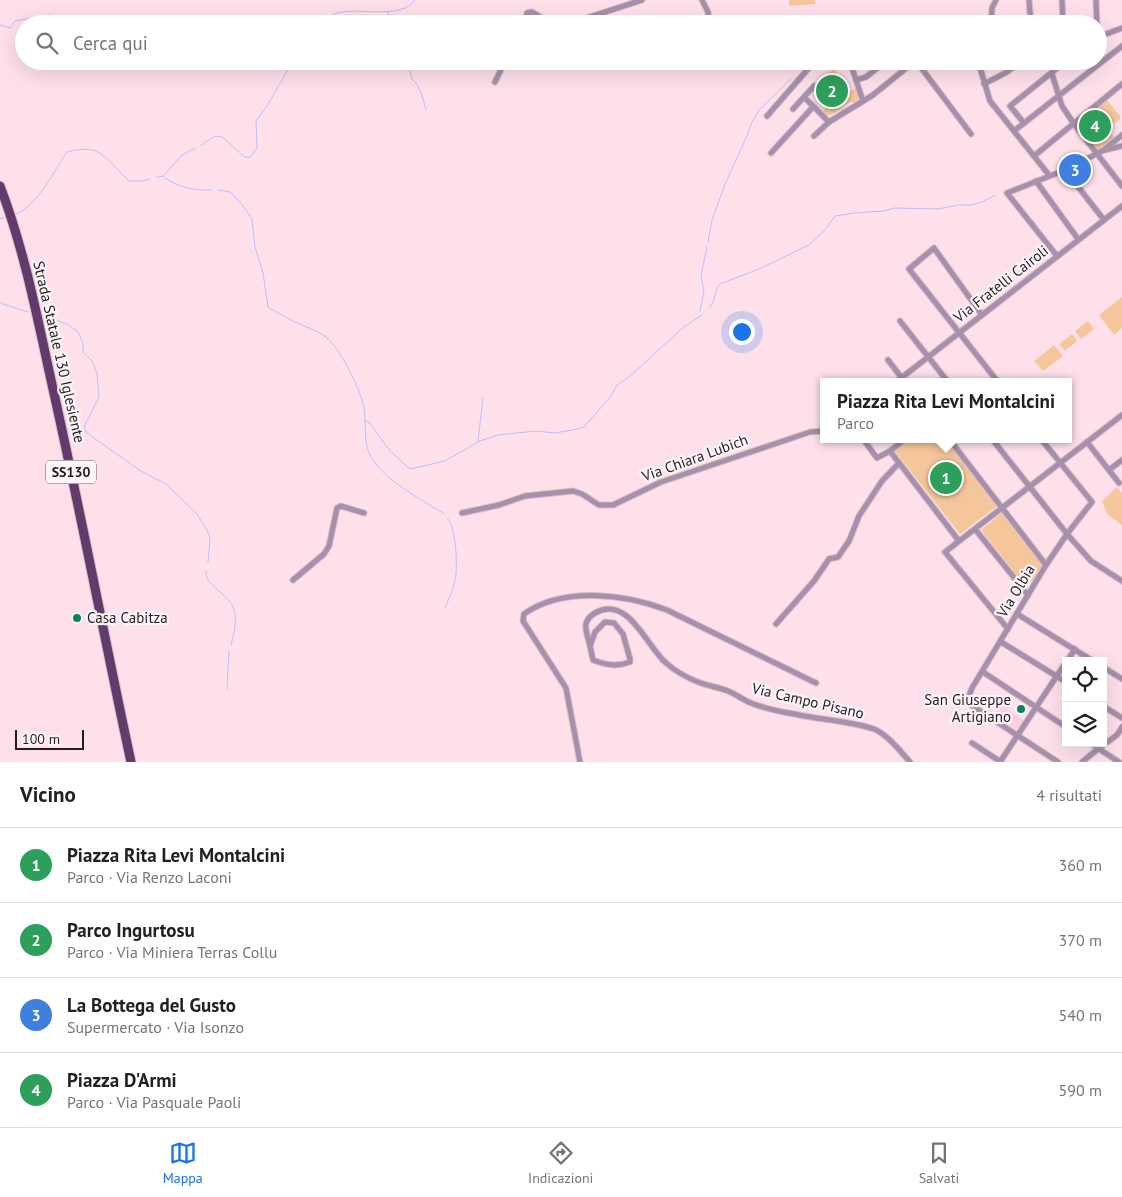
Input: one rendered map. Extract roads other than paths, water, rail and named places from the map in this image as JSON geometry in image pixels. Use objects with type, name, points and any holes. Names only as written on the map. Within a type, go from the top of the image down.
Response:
[{"type":"highway","name":"Strada Statale 130 Iglesiente","points":[[0,186],[12,216],[27,272],[66,448],[131,762]]},
{"type":"street","points":[[702,0],[708,15]]},
{"type":"street","points":[[992,15],[992,8],[996,0]]},
{"type":"street","points":[[1029,0],[1030,15]]},
{"type":"street","points":[[1062,0],[1063,15]]},
{"type":"street","points":[[1096,0],[1097,15]]},
{"type":"street","points":[[594,15],[641,1]]},
{"type":"street","points":[[527,15],[527,13],[532,12],[537,15]]},
{"type":"street","points":[[1107,34],[1122,28]]},
{"type":"street","points":[[1107,58],[1122,46]]},
{"type":"street","points":[[495,82],[501,70]]},
{"type":"street","points":[[767,116],[807,70]]},
{"type":"street","points":[[853,70],[863,101]]},
{"type":"street","points":[[856,80],[866,77],[875,70]]},
{"type":"street","points":[[814,136],[829,122],[873,95],[904,70]]},
{"type":"street","points":[[922,70],[971,134]]},
{"type":"street","points":[[980,70],[990,101],[1049,175]]},
{"type":"street","points":[[984,84],[1010,70]]},
{"type":"street","points":[[1024,124],[1010,106],[1056,70]]},
{"type":"street","points":[[1014,131],[1092,70]]},
{"type":"street","points":[[1052,74],[1062,106],[1122,186]]},
{"type":"street","points":[[1034,156],[1122,84]]},
{"type":"street","points":[[793,108],[814,86]]},
{"type":"street","points":[[804,97],[829,122]]},
{"type":"street","points":[[771,153],[813,106]]},
{"type":"street","points":[[1057,256],[1007,193],[1065,170],[1097,154],[1122,135]]},
{"type":"street","points":[[1104,150],[1122,146]]},
{"type":"street","points":[[1065,170],[1104,220]]},
{"type":"street","points":[[1036,181],[1078,239]]},
{"type":"street","name":"Via Fratelli Cairoli","points":[[905,378],[928,356],[1122,206]]},
{"type":"street","points":[[982,315],[934,248],[909,269],[995,378]]},
{"type":"street","points":[[900,321],[945,378]]},
{"type":"street","points":[[888,360],[902,378]]},
{"type":"street","points":[[1008,628],[945,552],[1122,415]]},
{"type":"street","name":"Via Chiara Lubich","points":[[462,513],[499,505],[525,496],[573,491],[582,494],[599,505],[613,505],[660,482],[810,432],[820,431]]},
{"type":"street","points":[[1087,442],[1119,483]]},
{"type":"street","points":[[867,443],[877,458],[900,443]]},
{"type":"street","points":[[954,443],[1046,565]]},
{"type":"street","points":[[995,443],[1091,562],[1122,581]]},
{"type":"street","points":[[1044,443],[1059,464]]},
{"type":"street","points":[[890,451],[960,541]]},
{"type":"street","points":[[1110,470],[1122,460]]},
{"type":"street","points":[[776,624],[814,581],[829,559],[838,557],[849,541],[859,516],[882,480],[899,463]]},
{"type":"street","name":"Via Olbia","points":[[1018,735],[971,705],[968,698],[1046,565],[1092,502],[1059,464]]},
{"type":"street","points":[[293,580],[324,554],[329,546],[337,508],[346,506],[364,513]]},
{"type":"street","points":[[975,528],[1028,595]]},
{"type":"street","points":[[580,762],[566,688],[523,621],[524,614],[530,610],[558,600],[588,596],[607,596],[623,597],[648,603],[816,683]]},
{"type":"street","name":"Via Campo Pisano","points":[[590,646],[585,627],[587,620],[599,611],[618,611],[632,620],[664,661],[672,668],[699,682],[727,690],[752,704],[875,730],[889,740],[910,762]]},
{"type":"street","points":[[1017,614],[1087,657]]},
{"type":"street","points":[[605,622],[614,623],[624,634],[630,662],[623,665],[609,665],[593,660],[590,646],[595,632],[605,622]]},
{"type":"street","points":[[1001,642],[1062,680]]},
{"type":"street","points":[[1069,657],[1075,649]]},
{"type":"street","points":[[972,743],[1000,762],[1062,668]]},
{"type":"street","points":[[1107,670],[1122,679]]},
{"type":"street","points":[[983,672],[1062,724]]},
{"type":"street","points":[[1107,709],[1122,718]]},
{"type":"street","points":[[1082,762],[1117,735],[1122,727]]},
{"type":"street","points":[[1018,735],[1058,762]]},
{"type":"street","points":[[1095,747],[1119,762]]},
{"type":"waterway","points":[[332,15],[346,12],[400,10],[409,6],[415,0]]},
{"type":"waterway","points":[[0,25],[10,28],[15,21]]},
{"type":"waterway","points":[[201,145],[215,136],[222,137],[245,157],[251,157],[257,148],[256,121],[288,70]]},
{"type":"waterway","points":[[410,70],[412,79],[422,95],[426,110]]},
{"type":"waterway","points":[[708,242],[712,220],[725,184],[752,122],[759,110],[791,79]]},
{"type":"waterway","points":[[164,175],[182,155],[195,148]]},
{"type":"waterway","points":[[16,214],[31,204],[38,196],[67,152],[79,150],[97,152],[109,160],[129,181],[150,179]]},
{"type":"waterway","points":[[157,177],[163,176],[173,183],[186,188],[211,190]]},
{"type":"waterway","points":[[218,190],[230,192],[252,219],[255,247],[263,273],[268,307],[326,337],[344,360],[362,400],[365,414],[367,448],[373,460],[396,483],[443,513]]},
{"type":"waterway","points":[[710,307],[720,284],[759,269],[809,245],[826,229],[835,216],[895,208],[938,209],[958,205],[971,205],[995,195]]},
{"type":"waterway","points":[[0,219],[6,217]]},
{"type":"waterway","points":[[700,311],[704,291],[701,276],[707,247]]},
{"type":"waterway","points":[[0,302],[28,312]]},
{"type":"waterway","points":[[365,420],[369,422],[390,451],[410,469],[445,461],[480,441],[498,435],[536,431],[555,433],[578,429],[584,427],[611,396],[617,385],[629,377],[685,326],[702,315]]},
{"type":"waterway","points":[[43,316],[67,324],[78,332],[83,343],[83,352],[92,361],[97,373],[99,397],[84,427],[87,433],[139,470],[166,484],[197,514],[210,538],[208,562]]},
{"type":"waterway","points":[[478,441],[483,398]]},
{"type":"waterway","points":[[445,608],[452,592],[456,574],[453,530],[448,519]]},
{"type":"waterway","points":[[206,571],[208,580],[226,597],[233,607],[235,626],[231,645]]},
{"type":"waterway","points":[[227,689],[229,651]]},
{"type":"place","name":"Parco Ingurtosu","points":[[832,91]]},
{"type":"place","name":"Piazza D'Armi","points":[[1095,126]]},
{"type":"place","name":"La Bottega del Gusto","points":[[1075,170]]},
{"type":"place","name":"Piazza Rita Levi Montalcini","points":[[946,478]]},
{"type":"place","name":"Casa Cabitza","points":[[77,618]]},
{"type":"place","name":"San Giuseppe Artigiano","points":[[1021,709]]}]
